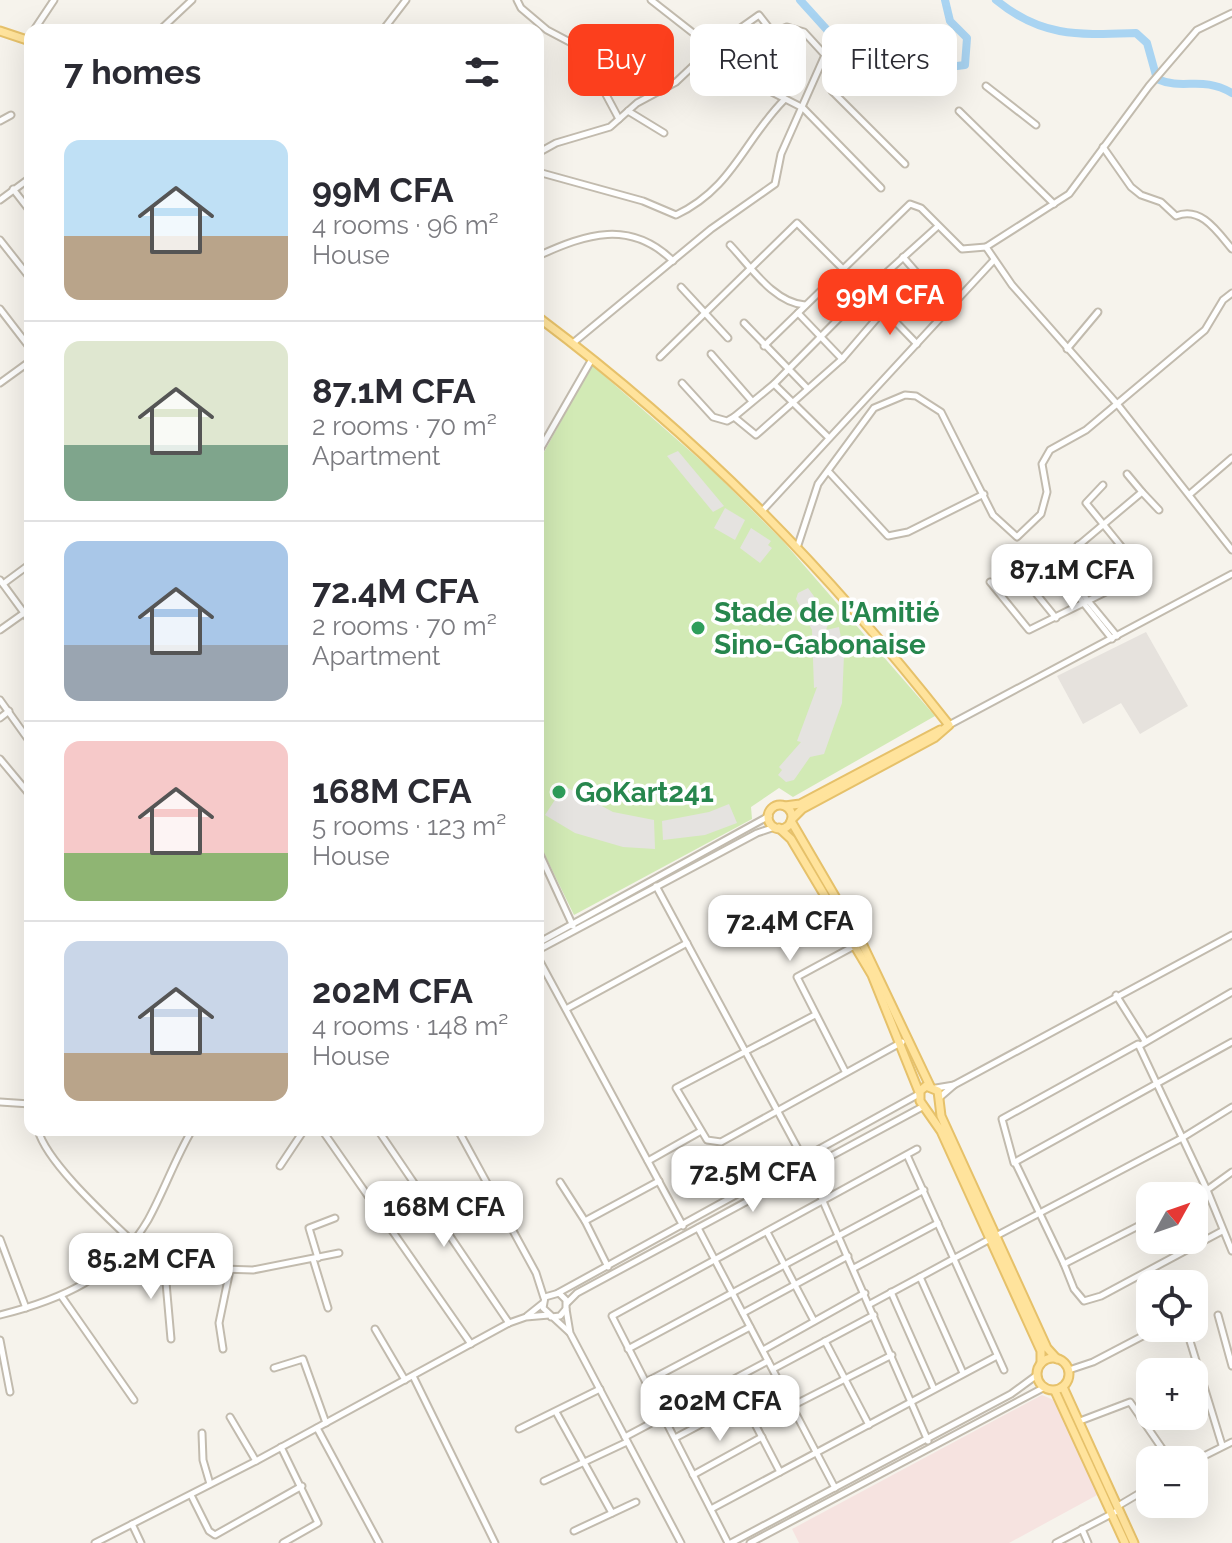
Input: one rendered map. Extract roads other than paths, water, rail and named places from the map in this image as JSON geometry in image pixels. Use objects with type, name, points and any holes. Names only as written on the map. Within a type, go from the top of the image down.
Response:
[{"type":"main road","points":[[0,31],[24,38]]},
{"type":"main road","points":[[544,321],[655,410],[798,545],[871,628],[946,727]]},
{"type":"main road","points":[[946,727],[800,804],[775,807],[769,816],[777,828],[791,839],[856,945],[902,1042],[925,1106],[941,1131],[1047,1348],[1069,1370],[1059,1389]]},
{"type":"main road","points":[[777,828],[786,827],[802,809],[934,738],[946,727]]},
{"type":"main road","points":[[785,806],[861,941],[939,1099],[941,1116],[1041,1351],[1037,1375],[1043,1388],[1059,1389]]},
{"type":"main road","points":[[919,1093],[933,1087]]},
{"type":"main road","points":[[925,1106],[939,1099]]},
{"type":"main road","points":[[1041,1363],[1057,1359]]},
{"type":"main road","points":[[1059,1389],[1080,1421],[1116,1510],[1125,1543]]},
{"type":"main road","points":[[1059,1389],[1134,1543]]},
{"type":"street","points":[[38,24],[54,0]]},
{"type":"street","points":[[166,24],[192,0]]},
{"type":"street","points":[[388,24],[406,0]]},
{"type":"street","points":[[517,0],[521,8],[540,24]]},
{"type":"street","points":[[651,0],[690,31]]},
{"type":"street","points":[[764,346],[910,204],[921,208],[962,249],[986,247],[1069,194],[1156,78],[1197,30],[1232,13]]},
{"type":"street","points":[[746,24],[759,15],[766,24]]},
{"type":"street","points":[[544,27],[581,48],[619,119]]},
{"type":"street","points":[[573,343],[673,261],[775,184],[781,154],[825,55],[806,34]]},
{"type":"street","points":[[544,150],[556,143],[603,131],[628,111],[676,82],[690,69]]},
{"type":"street","points":[[986,86],[1036,125]]},
{"type":"street","points":[[781,96],[803,108],[881,188]]},
{"type":"street","points":[[837,96],[905,164]]},
{"type":"street","points":[[544,174],[643,201],[676,215],[707,198],[725,181],[785,99]]},
{"type":"street","points":[[628,111],[664,133]]},
{"type":"street","points":[[959,111],[1054,204]]},
{"type":"street","points":[[0,121],[11,115]]},
{"type":"street","points":[[1103,147],[1124,178],[1141,195],[1161,202],[1176,216],[1186,212],[1201,216],[1232,249]]},
{"type":"street","points":[[0,200],[24,182]]},
{"type":"street","points":[[13,189],[24,203]]},
{"type":"street","points":[[660,357],[797,223],[917,344]]},
{"type":"street","points":[[682,383],[713,417],[727,421],[734,417],[789,370],[866,291],[937,227]]},
{"type":"street","points":[[544,253],[580,237],[618,236],[643,238],[673,261]]},
{"type":"street","points":[[0,240],[24,270]]},
{"type":"street","points":[[730,245],[776,293],[796,304],[807,305]]},
{"type":"street","points":[[986,247],[1067,349],[1118,405],[1232,550]]},
{"type":"street","points":[[903,257],[949,310]]},
{"type":"street","points":[[763,510],[994,260]]},
{"type":"street","points":[[681,287],[728,338]]},
{"type":"street","points":[[798,545],[812,494],[874,408],[905,395],[916,396],[941,412],[993,515],[1017,537],[1041,514],[1047,492],[1042,464],[1050,450],[1086,430],[1205,330],[1223,300],[1232,293]]},
{"type":"street","points":[[0,309],[24,340]]},
{"type":"street","points":[[734,417],[756,435],[842,359],[884,310]]},
{"type":"street","points":[[1067,349],[1098,312]]},
{"type":"street","points":[[798,313],[842,359]]},
{"type":"street","points":[[744,323],[807,388]]},
{"type":"street","points":[[711,354],[751,400]]},
{"type":"street","points":[[544,443],[593,358]]},
{"type":"street","points":[[0,383],[24,366]]},
{"type":"street","points":[[774,384],[829,438]]},
{"type":"street","points":[[1190,494],[1232,458]]},
{"type":"street","points":[[829,472],[888,536],[908,532],[984,494]]},
{"type":"street","points":[[1127,474],[1159,510]]},
{"type":"street","points":[[990,582],[1029,630],[1088,603],[1142,572],[1086,503],[1103,485]]},
{"type":"street","points":[[1115,637],[1054,566],[1142,492]]},
{"type":"street","points":[[1078,545],[1114,589]]},
{"type":"street","points":[[1012,564],[1056,618]]},
{"type":"street","points":[[0,630],[24,613],[2,582],[24,568]]},
{"type":"street","points":[[946,727],[1232,574]]},
{"type":"street","points":[[0,700],[24,733]]},
{"type":"street","points":[[0,718],[9,711]]},
{"type":"street","points":[[0,759],[24,788]]},
{"type":"street","points":[[544,946],[769,816]]},
{"type":"street","points":[[544,940],[757,833],[777,828]]},
{"type":"street","points":[[544,863],[573,928]]},
{"type":"street","points":[[656,886],[804,1160]]},
{"type":"street","points":[[939,1099],[954,1085],[1232,935]]},
{"type":"street","points":[[566,1009],[687,943]]},
{"type":"street","points":[[845,1071],[797,977],[856,945]]},
{"type":"street","points":[[544,969],[683,1226]]},
{"type":"street","points":[[1222,1231],[1101,1296],[1084,1301],[1074,1289],[1016,1167],[1002,1119],[1232,992]]},
{"type":"street","points":[[1116,995],[1142,1042],[1139,1051],[1203,1182]]},
{"type":"street","points":[[815,1015],[676,1088],[707,1140],[721,1142],[902,1042]]},
{"type":"street","points":[[1016,1167],[1017,1158],[1232,1042]]},
{"type":"street","points":[[933,1087],[954,1085]]},
{"type":"street","points":[[526,1317],[557,1293],[804,1160],[919,1093]]},
{"type":"street","points":[[0,1102],[24,1104]]},
{"type":"street","points":[[95,1543],[256,1461],[509,1323],[526,1317],[560,1316],[577,1293],[925,1106]]},
{"type":"street","points":[[870,1304],[1182,1138],[1232,1107]]},
{"type":"street","points":[[648,1161],[701,1131]]},
{"type":"street","points":[[41,1136],[46,1149],[83,1192],[133,1242]]},
{"type":"street","points":[[0,1315],[62,1297],[114,1263],[133,1242],[152,1212],[189,1136]]},
{"type":"street","points":[[280,1166],[300,1136]]},
{"type":"street","points":[[326,1136],[471,1344]]},
{"type":"street","points":[[382,1136],[509,1323]]},
{"type":"street","points":[[461,1136],[536,1273],[550,1316],[570,1333]]},
{"type":"street","points":[[917,1149],[612,1316],[693,1475],[730,1543],[835,1488],[1043,1388]]},
{"type":"street","points":[[907,1155],[1004,1370]]},
{"type":"street","points":[[808,1167],[928,1442]]},
{"type":"street","points":[[1208,1189],[1232,1172]]},
{"type":"street","points":[[585,1221],[659,1181]]},
{"type":"street","points":[[560,1182],[585,1221],[608,1267]]},
{"type":"street","points":[[628,1349],[924,1190]]},
{"type":"street","points":[[1208,1193],[1232,1251]]},
{"type":"street","points":[[328,1308],[309,1228],[335,1218]]},
{"type":"street","points":[[854,1268],[938,1223]]},
{"type":"street","points":[[1064,1264],[1136,1227]]},
{"type":"street","points":[[698,1228],[835,1488]]},
{"type":"street","points":[[767,1232],[814,1321]]},
{"type":"street","points":[[0,1239],[26,1308]]},
{"type":"street","points":[[114,1263],[131,1268],[184,1258],[230,1270],[266,1269],[339,1253]]},
{"type":"street","points":[[743,1313],[848,1256]]},
{"type":"street","points":[[164,1260],[171,1339]]},
{"type":"street","points":[[223,1349],[219,1323],[230,1270]]},
{"type":"street","points":[[536,1273],[566,1306],[570,1333],[681,1543]]},
{"type":"street","points":[[920,1277],[963,1373]]},
{"type":"street","points":[[891,1292],[934,1389]]},
{"type":"street","points":[[763,1350],[865,1293]]},
{"type":"street","points":[[62,1297],[134,1400]]},
{"type":"street","points":[[773,1369],[874,1315]]},
{"type":"street","points":[[1218,1315],[1232,1366]]},
{"type":"street","points":[[646,1382],[750,1327]]},
{"type":"street","points":[[375,1329],[405,1380]]},
{"type":"street","points":[[0,1340],[10,1392]]},
{"type":"street","points":[[1069,1370],[1093,1362],[1136,1340]]},
{"type":"street","points":[[825,1341],[869,1425]]},
{"type":"street","points":[[1190,1342],[1222,1445]]},
{"type":"street","points":[[792,1406],[892,1355]]},
{"type":"street","points":[[711,1509],[997,1356]]},
{"type":"street","points":[[274,1368],[303,1359],[326,1423]]},
{"type":"street","points":[[544,1481],[584,1463],[663,1416],[768,1361]]},
{"type":"street","points":[[750,1543],[1025,1386],[1037,1375]]},
{"type":"street","points":[[413,1376],[495,1543]]},
{"type":"street","points":[[732,1380],[780,1472]]},
{"type":"street","points":[[519,1429],[600,1389]]},
{"type":"street","points":[[675,1438],[743,1402]]},
{"type":"street","points":[[1080,1421],[1130,1402],[1160,1446]]},
{"type":"street","points":[[556,1412],[612,1513]]},
{"type":"street","points":[[230,1417],[256,1461]]},
{"type":"street","points":[[317,1428],[379,1543]]},
{"type":"street","points":[[202,1433],[203,1460],[210,1484]]},
{"type":"street","points":[[693,1475],[762,1437]]},
{"type":"street","points":[[1208,1453],[1232,1442]]},
{"type":"street","points":[[281,1447],[318,1523],[283,1543]]},
{"type":"street","points":[[191,1495],[209,1531],[215,1535],[302,1486]]},
{"type":"street","points":[[1056,1543],[1136,1496]]},
{"type":"street","points":[[574,1531],[636,1502]]},
{"type":"street","points":[[132,1524],[141,1543]]},
{"type":"street","points":[[1082,1529],[1088,1543]]},
{"type":"waterway","points":[[800,0],[838,42],[857,57],[884,52],[899,64],[909,64],[927,57],[949,67],[965,65],[967,38],[950,21],[945,0]]},
{"type":"waterway","points":[[996,0],[1029,21],[1062,32],[1136,33],[1147,43],[1157,79],[1176,84],[1211,85],[1232,93]]},
{"type":"place","name":"Stade de l’Amitié Sino-Gabonaise","points":[[698,628]]},
{"type":"place","name":"GoKart241","points":[[559,792]]}]
